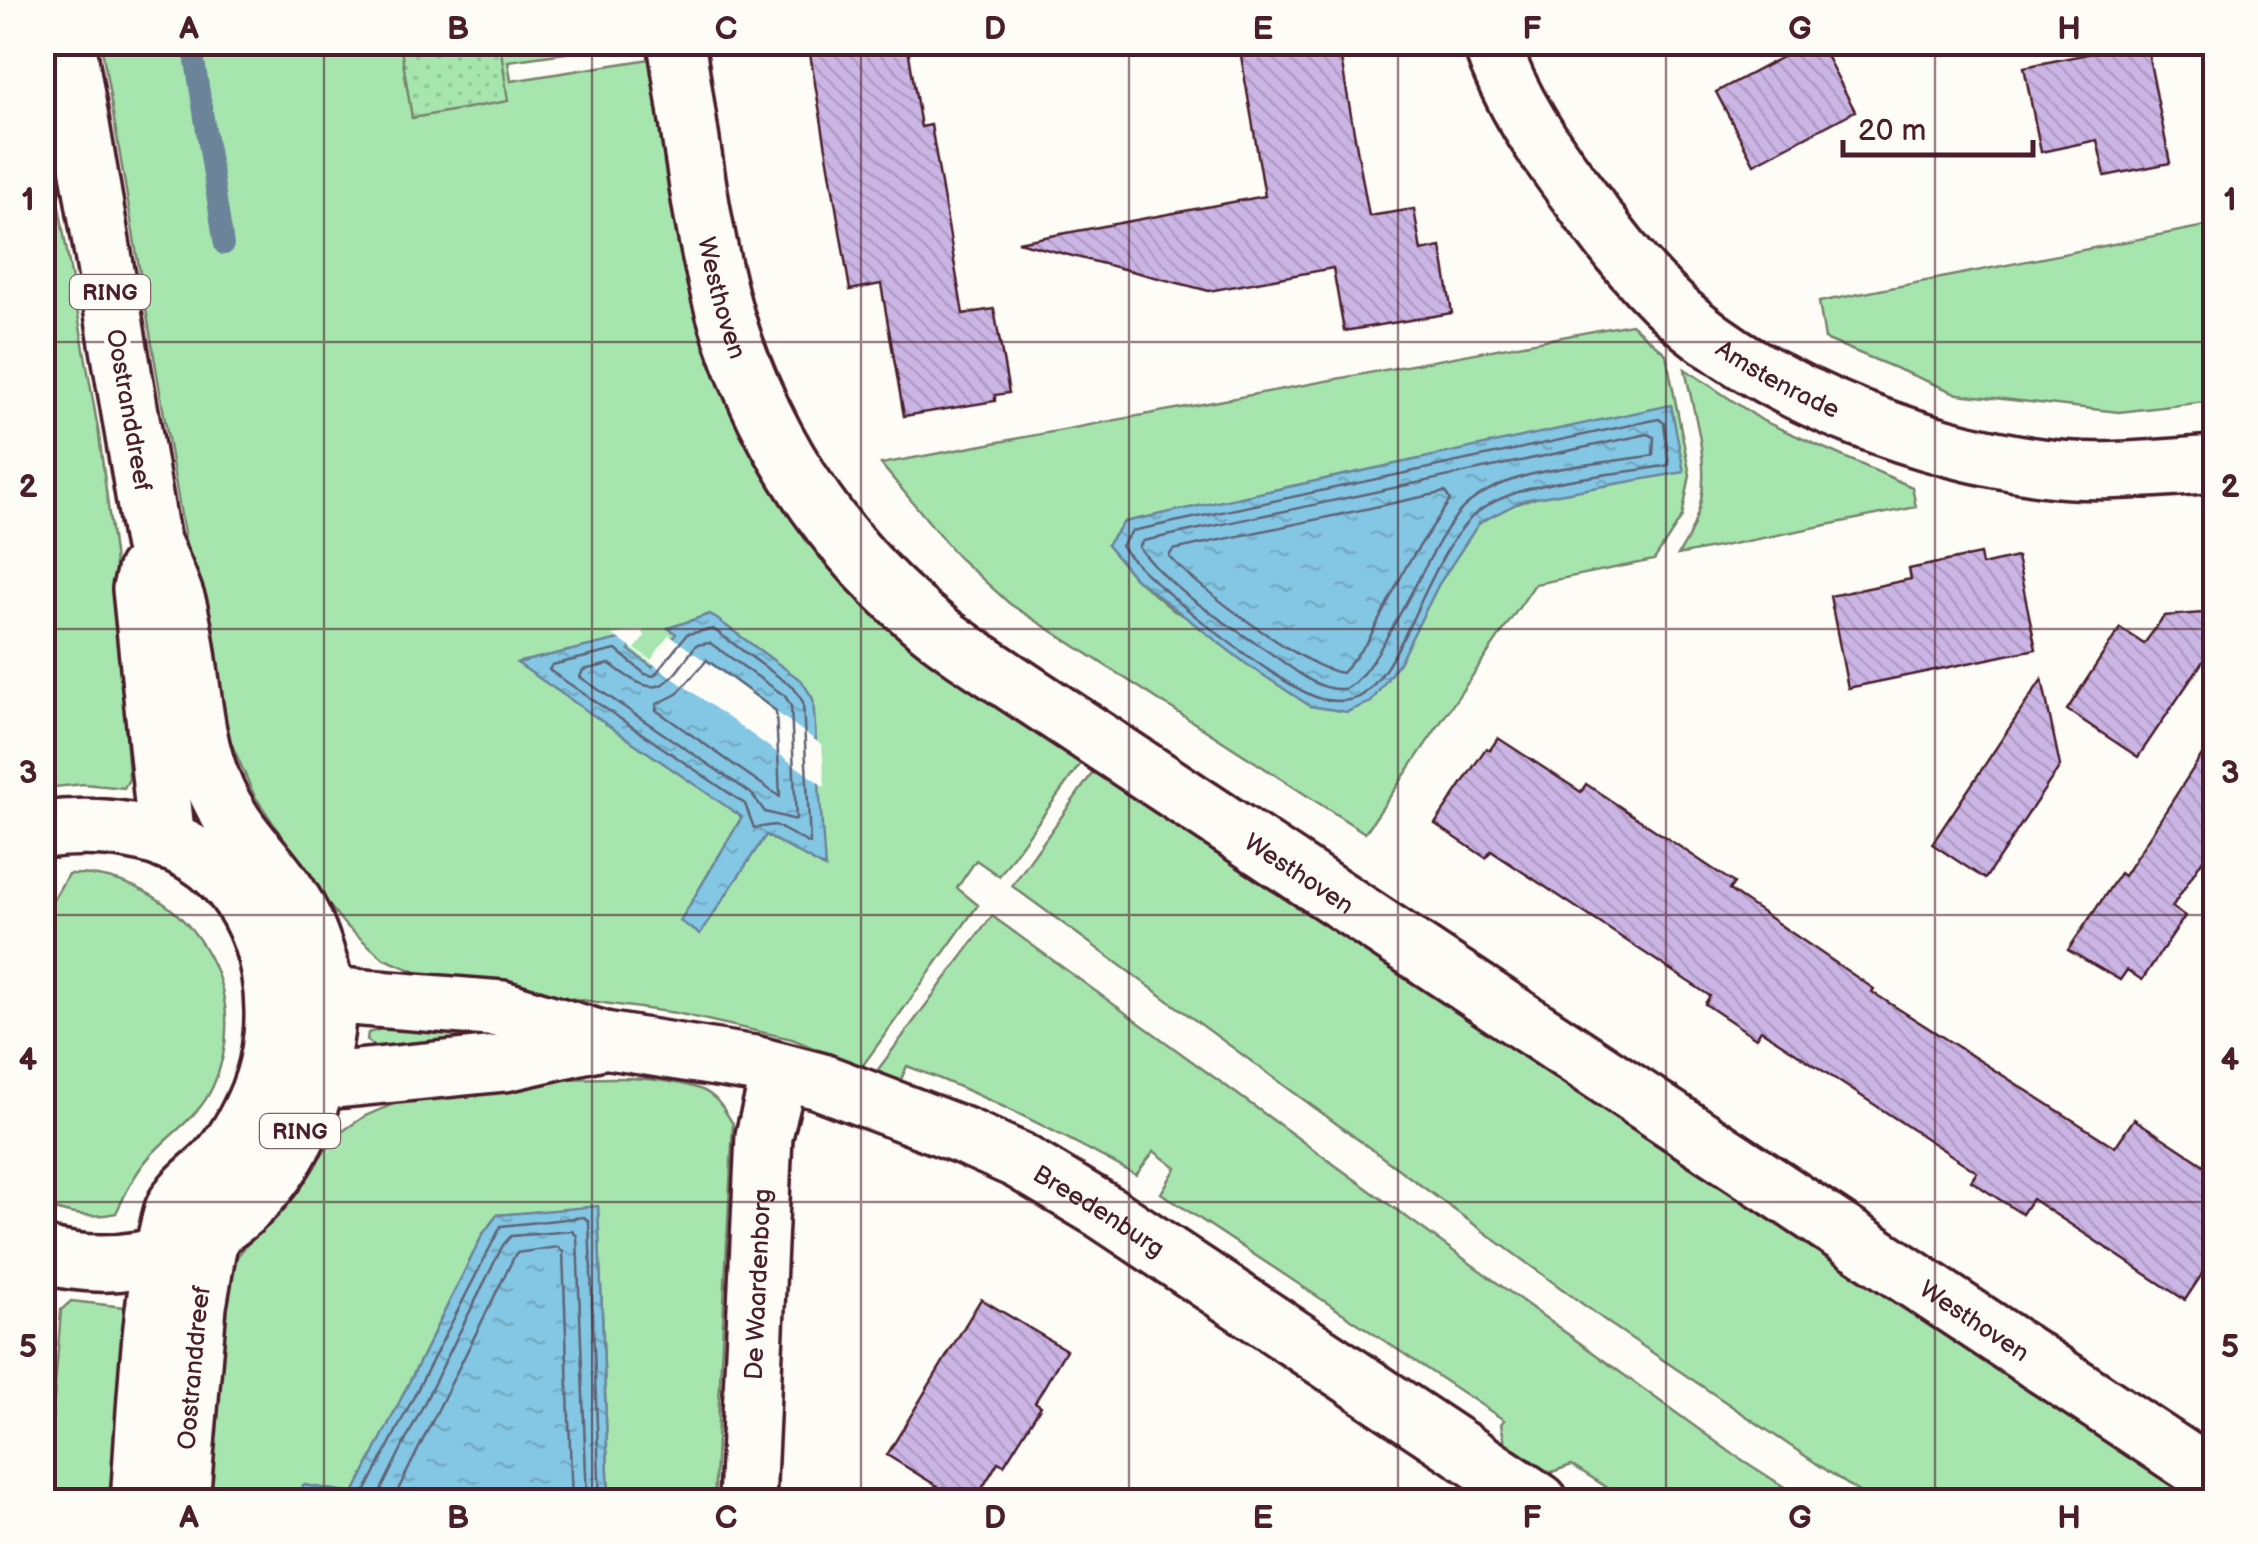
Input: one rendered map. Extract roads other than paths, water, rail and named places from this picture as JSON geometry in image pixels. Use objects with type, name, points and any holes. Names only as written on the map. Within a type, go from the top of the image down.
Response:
[{"type":"street","name":"Oostranddreef","points":[[67,42],[152,542],[178,602],[210,777],[247,846],[298,909],[326,995]]},
{"type":"street","name":"Westhoven","points":[[676,42],[711,250],[742,363],[796,473],[840,536],[888,590],[964,651],[2216,1480]]},
{"type":"street","name":"Amstenrade","points":[[1491,42],[1538,140],[1624,258],[1693,326],[1795,390],[1916,440],[2043,468],[2150,469],[2216,464]]},
{"type":"street","name":"Oostranddreef","points":[[152,542],[140,588],[167,842]]},
{"type":"street","name":"RING","points":[[42,830],[101,824],[167,842],[209,864],[238,898],[259,938],[272,989],[272,1052],[258,1093],[216,1163],[193,1182],[171,1212],[188,1246],[241,1213],[290,1149],[308,1116],[316,1082],[326,995]]},
{"type":"street","name":"Breedenburg","points":[[272,989],[502,1010],[604,1040],[780,1071],[937,1125],[1032,1168],[1540,1502]]},
{"type":"street","name":"Breedenburg","points":[[316,1082],[505,1062],[604,1040]]},
{"type":"street","name":"De Waardenborg","points":[[747,1502],[764,1136],[780,1071]]},
{"type":"street","name":"Oostranddreef","points":[[139,1502],[154,1309],[188,1246]]},
{"type":"street","name":"Oostranddreef","points":[[180,1502],[198,1306],[188,1246]]},
{"type":"street","points":[[42,1255],[80,1265],[188,1246]]},
{"type":"water","points":[[1671,405],[1684,472],[1524,500],[1479,523],[1439,584],[1400,661],[1371,702],[1347,712],[1310,706],[1245,663],[1135,578],[1107,545],[1124,522]]},
{"type":"water","points":[[710,614],[802,681],[813,699],[825,868],[766,835],[700,934],[680,921],[742,817],[517,663],[640,634],[629,650],[652,667],[676,634],[668,628]]},
{"type":"water","points":[[598,1206],[609,1501],[301,1501],[303,1485],[354,1493],[483,1234],[497,1215]]},
{"type":"waterway","points":[[192,42],[224,245]]}]
